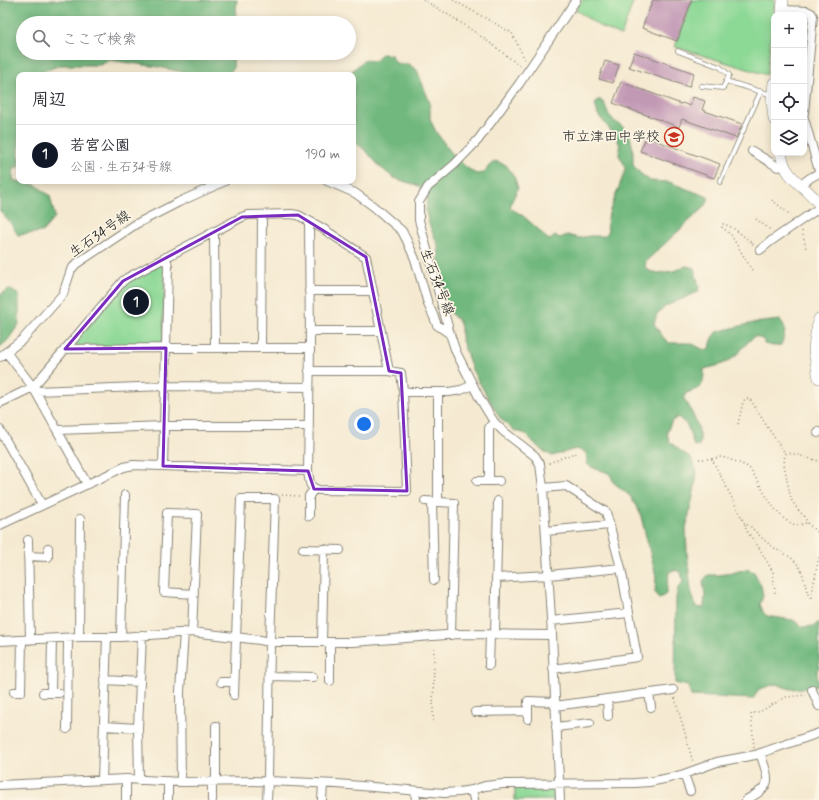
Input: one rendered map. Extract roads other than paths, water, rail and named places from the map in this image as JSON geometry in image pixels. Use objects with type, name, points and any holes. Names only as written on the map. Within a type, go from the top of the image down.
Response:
[{"type":"main road","points":[[782,156],[788,173],[816,199],[819,204]]},
{"type":"main road","points":[[819,319],[814,351],[819,378]]},
{"type":"street","points":[[560,800],[552,621],[544,488],[540,464],[535,456],[494,422],[480,399],[456,352],[419,220],[419,202],[428,187],[455,164],[478,140],[576,0]]},
{"type":"street","points":[[782,8],[807,11],[813,16],[807,84]]},
{"type":"street","points":[[801,185],[819,172],[805,120]]},
{"type":"street","points":[[752,151],[778,167],[784,165]]},
{"type":"street","name":"生石34号線","points":[[3,354],[23,339],[63,294],[71,270],[76,264],[136,224],[218,184]]},
{"type":"street","name":"生石34号線","points":[[334,184],[355,193],[373,206],[402,231],[415,259],[428,304],[433,315],[438,325],[450,334]]},
{"type":"street","points":[[760,250],[819,208]]},
{"type":"street","points":[[34,389],[65,349],[123,281],[214,231],[248,215],[298,215],[322,228],[366,257],[389,371]]},
{"type":"street","points":[[261,348],[262,215]]},
{"type":"street","points":[[309,221],[310,348],[308,471],[311,486],[309,516]]},
{"type":"street","points":[[214,231],[215,348]]},
{"type":"street","points":[[163,466],[168,266],[166,257]]},
{"type":"street","points":[[309,291],[372,291]]},
{"type":"street","points":[[310,331],[381,331]]},
{"type":"street","points":[[65,349],[310,348]]},
{"type":"street","points":[[3,354],[34,389],[87,484]]},
{"type":"street","points":[[309,371],[389,371],[401,373],[404,390],[407,491],[319,490],[311,492]]},
{"type":"street","points":[[404,390],[409,392],[438,392],[461,390],[473,385]]},
{"type":"street","points":[[0,403],[34,389],[165,386],[309,387]]},
{"type":"street","points":[[434,580],[432,502],[438,392]]},
{"type":"street","points":[[489,481],[489,428],[494,422]]},
{"type":"street","points":[[58,430],[164,426],[309,426]]},
{"type":"street","points":[[0,430],[42,506]]},
{"type":"street","points":[[0,525],[124,467],[133,465],[308,471]]},
{"type":"street","points":[[476,481],[498,480]]},
{"type":"street","points":[[544,488],[566,486],[606,512],[621,568],[637,657],[554,669]]},
{"type":"street","points":[[121,637],[125,495]]},
{"type":"street","points":[[234,695],[241,499],[275,499],[267,800]]},
{"type":"street","points":[[432,502],[454,503],[451,635]]},
{"type":"street","points":[[489,664],[493,635],[498,502]]},
{"type":"street","points":[[192,632],[194,594],[197,514],[167,513],[164,592],[194,594]]},
{"type":"street","points":[[79,637],[80,519]]},
{"type":"street","points":[[546,531],[610,525]]},
{"type":"street","points":[[14,692],[21,692],[26,640],[28,540]]},
{"type":"street","points":[[28,556],[48,556],[48,548]]},
{"type":"street","points":[[303,549],[340,550]]},
{"type":"street","points":[[324,549],[326,642],[330,681]]},
{"type":"street","points":[[496,578],[549,575],[621,568]]},
{"type":"street","points":[[552,621],[629,613]]},
{"type":"street","points":[[0,641],[79,637],[121,637],[184,632],[270,642],[352,642],[451,635],[552,635]]},
{"type":"street","points":[[180,782],[180,692],[184,632]]},
{"type":"street","points":[[139,780],[138,728],[142,635]]},
{"type":"street","points":[[102,780],[107,637]]},
{"type":"street","points":[[67,729],[68,638]]},
{"type":"street","points":[[51,693],[52,639]]},
{"type":"street","points":[[270,676],[313,677]]},
{"type":"street","points":[[105,680],[140,682]]},
{"type":"street","points":[[221,682],[234,682]]},
{"type":"street","points":[[481,721],[478,712],[528,715],[528,701],[555,704],[607,699],[672,690]]},
{"type":"street","points":[[813,691],[819,706]]},
{"type":"street","points":[[649,693],[651,707]]},
{"type":"street","points":[[607,699],[608,716]]},
{"type":"street","points":[[556,727],[590,723]]},
{"type":"street","points":[[104,726],[138,728]]},
{"type":"street","points":[[212,800],[216,726]]},
{"type":"street","points":[[0,785],[126,779],[180,782],[268,781],[444,793],[459,792],[485,786],[503,784],[650,782],[684,774],[717,762],[758,754],[819,733]]},
{"type":"street","points":[[746,800],[756,794],[767,784],[768,778],[758,754]]},
{"type":"street","points":[[684,774],[690,791]]},
{"type":"street","points":[[126,779],[126,800]]},
{"type":"street","points":[[168,781],[168,800]]},
{"type":"street","points":[[322,800],[323,784]]},
{"type":"street","points":[[472,790],[474,800]]},
{"type":"street","points":[[415,791],[416,800]]},
{"type":"lane","points":[[678,51],[720,66],[729,75],[724,88],[702,86]]},
{"type":"lane","points":[[726,80],[771,94]]},
{"type":"lane","points":[[720,182],[761,91]]},
{"type":"place","name":"市立津田中学校","points":[[674,137]]},
{"type":"place","name":"若宮公園","points":[[136,302]]}]
